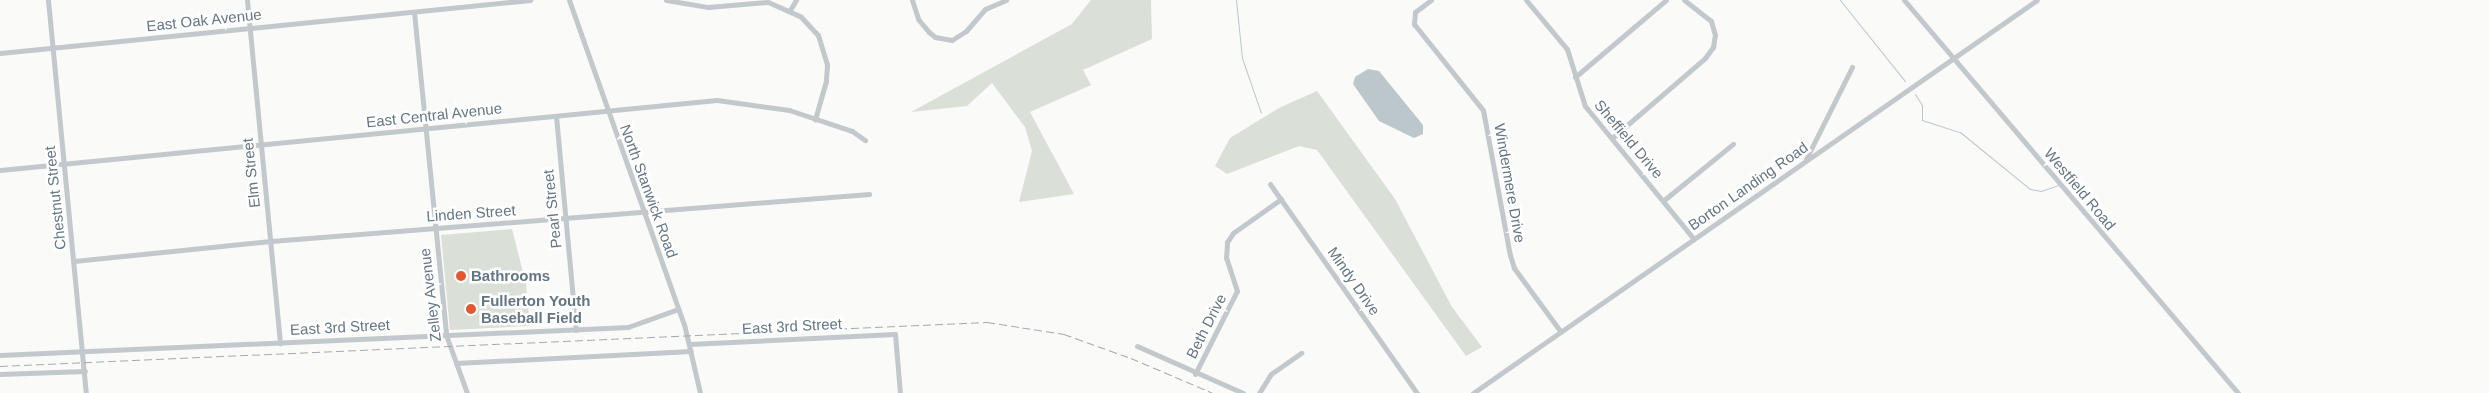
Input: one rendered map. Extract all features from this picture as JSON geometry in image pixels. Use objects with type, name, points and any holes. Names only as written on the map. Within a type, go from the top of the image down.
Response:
[{"type":"street","name":"Chestnut Street","points":[[48,0],[84,352],[86,393]]},
{"type":"street","name":"Elm Street","points":[[247,0],[280,343]]},
{"type":"street","name":"East Oak Avenue","points":[[0,53],[530,0]]},
{"type":"street","name":"North Stanwick Road","points":[[568,0],[690,344],[700,393]]},
{"type":"street","points":[[666,0],[708,7],[768,2],[790,10],[809,24],[824,50],[826,81],[815,119]]},
{"type":"street","points":[[790,10],[796,0]]},
{"type":"street","points":[[912,0],[918,19],[929,32],[935,37],[952,40],[966,31],[985,9],[1006,0]]},
{"type":"street","name":"Windermere Drive","points":[[1431,0],[1416,10],[1413,18],[1415,26],[1483,110],[1514,268],[1561,332]]},
{"type":"street","name":"Sheffield Drive","points":[[1526,0],[1565,46],[1583,103],[1694,239]]},
{"type":"street","points":[[1575,77],[1666,0]]},
{"type":"street","points":[[1612,138],[1711,51],[1715,38],[1713,24],[1704,13],[1684,0]]},
{"type":"street","name":"Westfield Road","points":[[1904,0],[2238,393]]},
{"type":"street","name":"Borton Landing Road","points":[[1473,393],[2037,0]]},
{"type":"street","name":"Zelley Avenue","points":[[414,12],[446,335],[467,393]]},
{"type":"street","points":[[1806,160],[1852,67]]},
{"type":"street","name":"East Central Avenue","points":[[0,170],[717,100],[771,106],[852,132],[865,140]]},
{"type":"street","name":"Pearl Street","points":[[556,116],[576,330]]},
{"type":"street","points":[[1664,200],[1733,144]]},
{"type":"street","name":"Mindy Drive","points":[[1270,184],[1417,393]]},
{"type":"street","name":"Linden Street","points":[[74,261],[271,241],[869,194]]},
{"type":"street","name":"Beth Drive","points":[[1195,374],[1237,291],[1226,258],[1227,242],[1233,233],[1281,199]]},
{"type":"street","name":"East 3rd Street","points":[[0,356],[628,327],[678,309]]},
{"type":"street","name":"East 3rd Street","points":[[690,344],[895,334],[900,393]]},
{"type":"street","points":[[1136,346],[1195,374],[1243,393]]},
{"type":"street","points":[[0,349],[0,356]]},
{"type":"street","points":[[456,363],[691,351]]},
{"type":"street","points":[[1259,393],[1271,374],[1300,353]]},
{"type":"street","points":[[0,374],[85,371]]},
{"type":"shaded area","points":[[1091,0],[1151,0],[1152,39],[1083,70],[1091,85],[1030,112],[1074,194],[1019,202],[1032,151],[1025,127],[992,83],[967,106],[911,112],[1072,24]]},
{"type":"shaded area","points":[[1368,69],[1379,71],[1423,125],[1423,134],[1414,138],[1379,121],[1353,84],[1355,77]]},
{"type":"shaded area","points":[[1317,91],[1395,199],[1452,307],[1482,347],[1466,356],[1317,150],[1299,146],[1227,174],[1215,166],[1230,138],[1279,108]]},
{"type":"shaded area","points":[[512,229],[526,284],[530,326],[450,330],[441,235]]},
{"type":"waterway","points":[[1236,0],[1242,58],[1261,113]]},
{"type":"waterway","points":[[1840,0],[1905,81]]},
{"type":"waterway","points":[[1915,94],[1922,105],[1922,120],[1960,132],[2030,189],[2041,191],[2058,185]]},
{"type":"railway","points":[[0,366],[987,322],[1064,334],[1131,358],[1213,393]]},
{"type":"place","name":"Bathrooms","points":[[461,276]]},
{"type":"place","name":"Fullerton Youth Baseball Field","points":[[471,309]]}]
